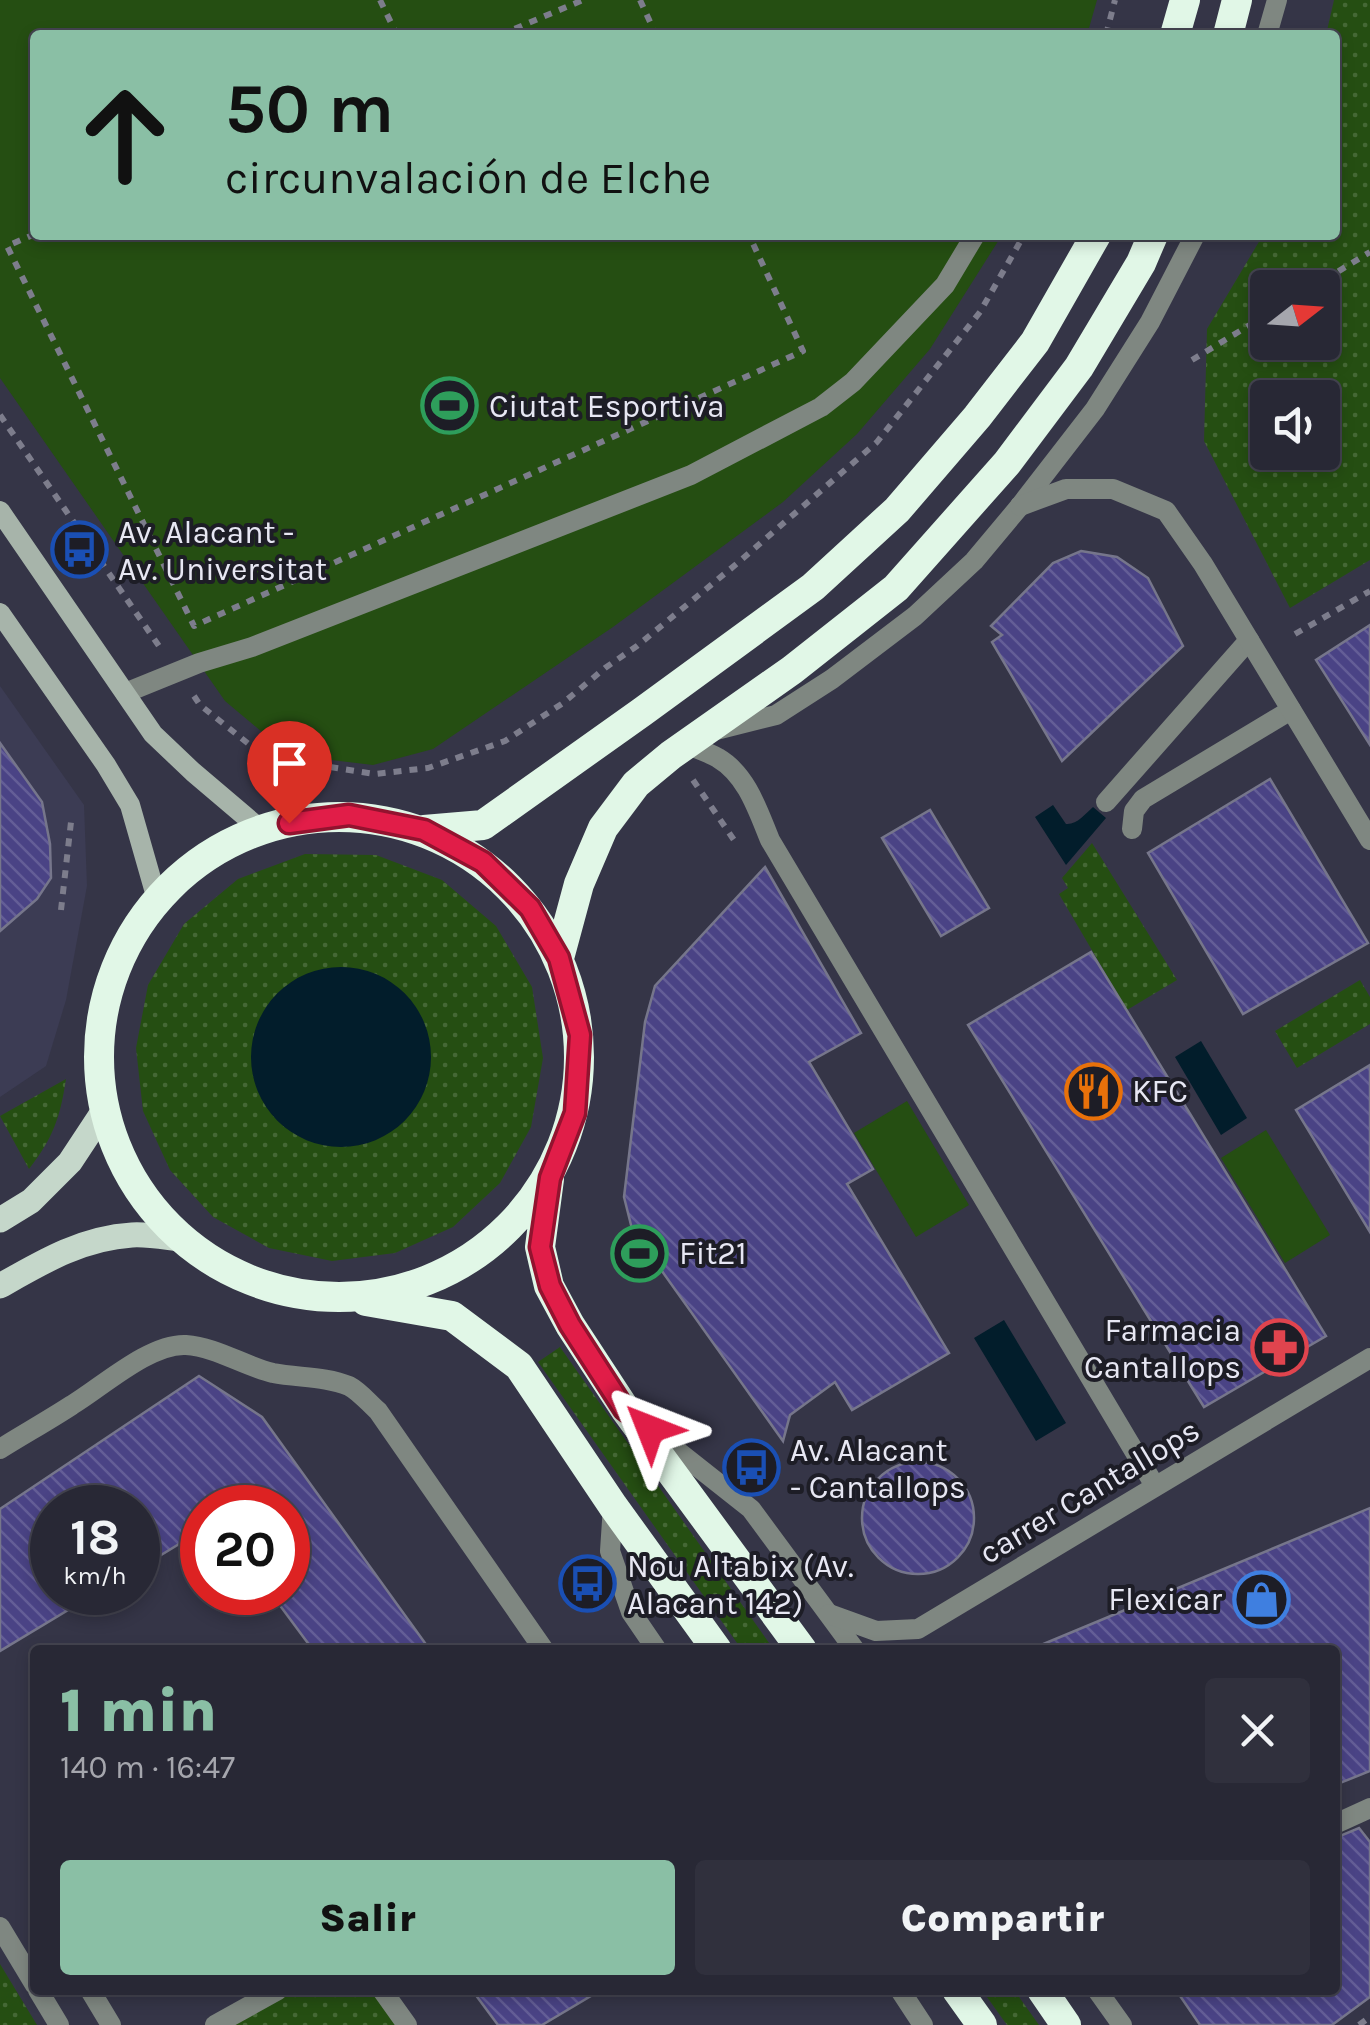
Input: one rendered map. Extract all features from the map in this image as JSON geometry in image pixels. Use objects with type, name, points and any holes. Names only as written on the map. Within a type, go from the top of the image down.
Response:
[{"type":"highway","points":[[1176,30],[1184,0]]},
{"type":"highway","points":[[1229,30],[1238,0]]},
{"type":"highway","points":[[714,1645],[613,1506],[519,1366],[452,1316],[262,1287],[179,1239],[129,1177],[103,1112],[99,1029],[122,950],[154,889],[260,828],[349,815],[424,830],[483,825],[813,586],[897,510],[977,417],[1035,342],[1093,240]]},
{"type":"highway","points":[[559,958],[578,884],[603,828],[636,784],[671,755],[694,749],[896,588],[1007,463],[1079,367],[1151,240]]},
{"type":"highway","points":[[424,830],[483,862],[530,908],[559,958],[580,1035],[575,1113],[550,1178],[540,1247],[550,1286],[624,1409],[798,1645]]},
{"type":"highway","points":[[353,1299],[442,1277],[492,1246],[550,1178]]},
{"type":"highway","points":[[961,1995],[982,2025]]},
{"type":"highway","points":[[1045,1995],[1066,2025]]},
{"type":"main road","points":[[1,510],[153,734],[260,828]]},
{"type":"main road","points":[[0,612],[130,805],[154,889]]},
{"type":"main road","points":[[0,1220],[31,1200],[70,1162],[103,1112]]},
{"type":"main road","points":[[0,1286],[60,1252],[105,1238],[134,1234],[179,1239]]},
{"type":"street","points":[[1268,30],[1277,0]]},
{"type":"street","points":[[125,692],[252,647],[691,475],[820,407],[853,382],[944,286],[973,240]]},
{"type":"street","points":[[694,749],[776,715],[832,679],[915,616],[974,560],[1095,409],[1150,322],[1192,240]]},
{"type":"street","points":[[1020,506],[1066,489],[1113,489],[1166,512],[1203,564],[1370,840]]},
{"type":"street","points":[[1106,802],[1249,640]]},
{"type":"street","points":[[1132,829],[1134,811],[1143,799],[1291,710]]},
{"type":"street","points":[[694,749],[719,758],[736,772],[770,840],[1155,1486]]},
{"type":"street","points":[[0,1449],[166,1347],[187,1345],[260,1370],[352,1387],[378,1411],[541,1645]]},
{"type":"street","name":"carrer Cantallops","points":[[829,1614],[876,1632],[918,1628],[1370,1358]]},
{"type":"street","points":[[624,1409],[750,1509],[851,1645]]},
{"type":"street","points":[[613,1506],[610,1551],[631,1612],[654,1645]]},
{"type":"street","points":[[1340,1822],[1370,1808]]},
{"type":"street","points":[[0,1927],[30,1978]]},
{"type":"street","points":[[40,1995],[59,2025]]},
{"type":"street","points":[[93,1995],[111,2025]]},
{"type":"street","points":[[215,2025],[269,1995]]},
{"type":"street","points":[[386,1995],[407,2025]]},
{"type":"street","points":[[903,1995],[924,2025]]},
{"type":"street","points":[[1101,1995],[1122,2025]]},
{"type":"path","points":[[380,0],[395,30]]},
{"type":"path","points":[[512,30],[583,0]]},
{"type":"path","points":[[640,0],[654,30]]},
{"type":"path","points":[[1107,30],[1115,0]]},
{"type":"path","points":[[30,236],[3,245],[194,626],[803,350],[751,240]]},
{"type":"path","points":[[0,415],[200,705],[265,757],[375,774],[428,768],[505,741],[564,703],[740,561],[877,442],[980,312],[1021,240]]},
{"type":"path","points":[[1340,270],[1370,252]]},
{"type":"path","points":[[1192,360],[1250,325]]},
{"type":"path","points":[[1295,634],[1370,591]]},
{"type":"path","points":[[694,749],[739,846]]},
{"type":"path","points":[[60,910],[71,822]]},
{"type":"path","points":[[1359,2025],[1370,2017]]},
{"type":"shaded area","points":[[0,686],[84,805],[87,886],[66,1000],[46,1066],[0,1097]]},
{"type":"shaded area","points":[[1053,805],[1066,824],[1077,821],[1093,807],[1106,818],[1066,865],[1035,817]]},
{"type":"shaded area","points":[[341,967],[375,974],[405,993],[424,1023],[431,1057],[424,1091],[405,1121],[375,1140],[341,1147],[307,1140],[277,1121],[258,1091],[251,1057],[258,1023],[277,993],[307,974]]},
{"type":"shaded area","points":[[1201,1041],[1247,1118],[1221,1135],[1175,1057]]},
{"type":"shaded area","points":[[1004,1320],[1066,1423],[1036,1441],[974,1338]]},
{"type":"green space","name":"Ciutat Esportiva","points":[[0,0],[1097,0],[1088,30],[30,30],[30,240],[999,240],[930,349],[857,434],[783,502],[613,627],[433,749],[373,765],[323,759],[275,743],[225,701],[0,378]]},
{"type":"green space","points":[[1334,0],[1370,0],[1370,560],[1290,608],[1204,441],[1207,329],[1260,240],[1340,240],[1340,30],[1327,30]]},
{"type":"green space","points":[[1092,843],[1177,980],[1127,1010],[1059,894],[1068,888],[1062,878]]},
{"type":"green space","points":[[305,854],[376,855],[442,880],[496,926],[532,987],[543,1058],[531,1127],[500,1183],[453,1227],[395,1253],[332,1261],[269,1248],[213,1217],[170,1170],[143,1111],[136,1048],[148,985],[184,924],[238,879]]},
{"type":"green space","points":[[1360,980],[1370,997],[1370,1024],[1297,1068],[1275,1031]]},
{"type":"green space","points":[[66,1079],[54,1127],[29,1169],[0,1116]]},
{"type":"green space","points":[[907,1101],[969,1205],[916,1237],[854,1133]]},
{"type":"green space","points":[[1266,1130],[1330,1235],[1285,1263],[1221,1158]]},
{"type":"green space","points":[[560,1347],[770,1645],[738,1645],[538,1362]]},
{"type":"green space","points":[[0,1964],[37,2025],[0,2025]]},
{"type":"green space","points":[[269,1995],[386,1995],[407,2025],[215,2025]]},
{"type":"green space","points":[[986,1995],[1018,1995],[1039,2025],[1007,2025]]},
{"type":"building","points":[[1081,551],[1117,557],[1148,578],[1183,646],[1062,761],[992,642],[1002,635],[991,626],[1053,563]]},
{"type":"building","points":[[1370,625],[1370,745],[1316,660]]},
{"type":"building","points":[[0,743],[42,802],[50,844],[51,878],[37,899],[0,931]]},
{"type":"building","points":[[1270,779],[1368,943],[1243,1014],[1148,853]]},
{"type":"building","points":[[930,810],[989,908],[941,936],[882,838]]},
{"type":"building","points":[[765,867],[861,1033],[809,1062],[873,1169],[847,1184],[949,1353],[852,1410],[835,1382],[790,1415],[783,1441],[632,1229],[624,1197],[645,1022],[655,986]]},
{"type":"building","points":[[1091,952],[1326,1336],[1204,1407],[968,1025]]},
{"type":"building","points":[[1370,1065],[1370,1232],[1296,1110]]},
{"type":"building","points":[[199,1376],[262,1417],[426,1645],[309,1645],[287,1615],[310,1615],[310,1485],[180,1485],[180,1543],[160,1556],[160,1485],[36,1485]]},
{"type":"building","points":[[918,1462],[940,1466],[958,1478],[970,1496],[974,1518],[970,1540],[958,1558],[940,1570],[918,1574],[896,1570],[878,1558],[866,1540],[862,1518],[866,1496],[878,1478],[896,1466]]},
{"type":"building","points":[[30,1489],[30,1615],[60,1615],[0,1651],[0,1509]]},
{"type":"building","name":"Flexicar","points":[[1370,1508],[1370,1771],[1340,1783],[1340,1645],[1041,1645]]},
{"type":"building","points":[[1359,1828],[1370,1842],[1370,1997],[1332,2025],[1200,2025],[1179,1995],[1340,1995],[1340,1836]]},
{"type":"building","points":[[476,1995],[593,1995],[542,2025],[498,2025]]},
{"type":"place","name":"Ciutat Esportiva","points":[[450,406]]},
{"type":"place","name":"Av. Alacant - Av. Universitat","points":[[79,550]]},
{"type":"place","name":"KFC","points":[[1093,1091]]},
{"type":"place","name":"Fit21","points":[[640,1253]]},
{"type":"place","name":"Farmacia Cantallops","points":[[1280,1348]]},
{"type":"place","name":"Av. Alacant - Cantallops","points":[[751,1468]]},
{"type":"place","name":"Nou Altabix (Av. Alacant 142)","points":[[588,1584]]},
{"type":"place","name":"Flexicar","points":[[1261,1599]]},
{"type":"route","points":[[289,823],[349,815],[424,830],[483,862],[530,908],[559,958],[580,1035],[575,1113],[550,1178],[540,1247],[550,1286],[570,1325],[624,1409],[650,1429]]}]
